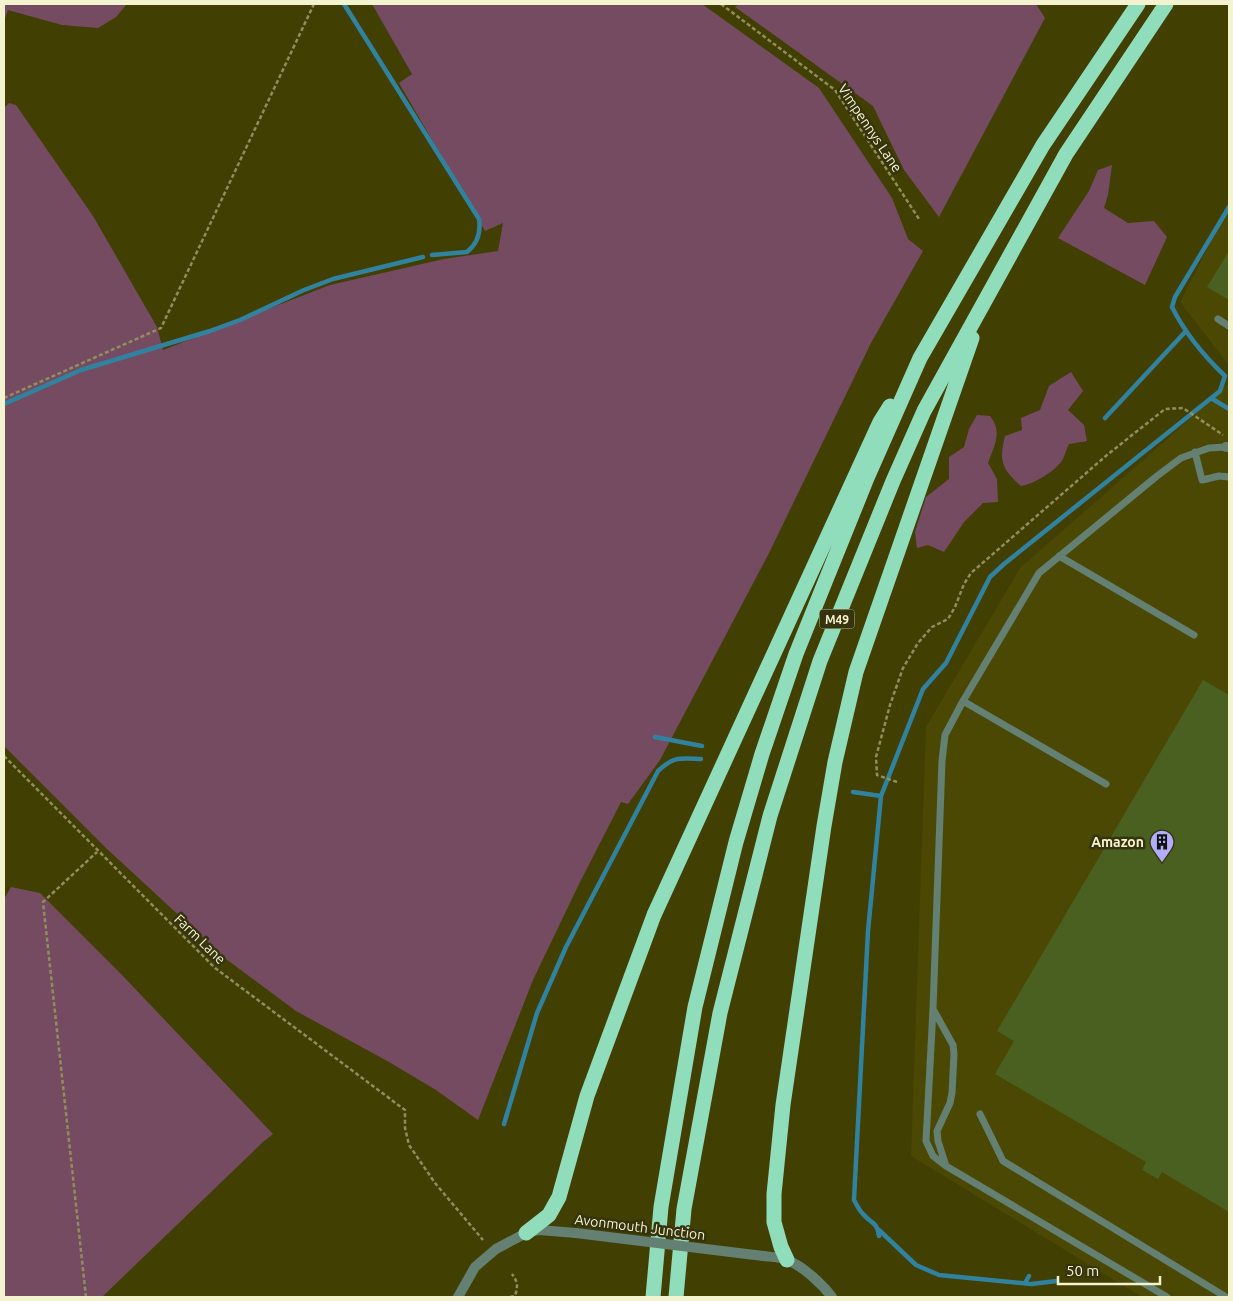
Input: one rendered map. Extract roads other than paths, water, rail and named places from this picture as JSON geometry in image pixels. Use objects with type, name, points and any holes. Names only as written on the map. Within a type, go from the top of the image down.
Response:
[{"type":"highway","name":"M49","points":[[526,1233],[549,1215],[559,1197],[587,1096],[654,915],[880,422],[920,358],[1043,146],[1138,4]]},
{"type":"highway","name":"M49","points":[[676,1297],[684,1209],[720,1013],[770,816],[820,661],[893,481],[924,411],[1066,154],[1166,4]]},
{"type":"highway","name":"M49","points":[[787,1260],[774,1222],[774,1194],[784,1105],[835,762],[856,672],[987,296]]},
{"type":"highway","name":"M49","points":[[653,1297],[661,1207],[695,1007],[736,842],[762,754],[796,654],[867,478],[920,358]]},
{"type":"street","name":"Avonmouth Junction","points":[[460,1292],[475,1267],[496,1249],[526,1233],[539,1230],[787,1260],[810,1274],[832,1297]]},
{"type":"lane","points":[[1218,319],[1229,326]]},
{"type":"lane","points":[[1168,1297],[946,1166],[933,1156],[926,1141],[942,761],[945,735],[963,700],[1039,573],[1156,476],[1181,458],[1209,448],[1227,447]]},
{"type":"lane","points":[[1195,452],[1202,480],[1219,476],[1229,477]]},
{"type":"lane","points":[[1059,556],[1194,635]]},
{"type":"lane","points":[[963,700],[1106,784]]},
{"type":"lane","points":[[933,1009],[953,1045],[954,1054],[950,1103],[937,1130],[946,1166]]},
{"type":"lane","points":[[980,1114],[1003,1161],[1226,1297]]},
{"type":"lane","points":[[451,1297],[460,1292]]},
{"type":"waterway","points":[[344,4],[479,219],[478,237],[467,252],[432,255]]},
{"type":"waterway","points":[[879,1236],[875,1225],[866,1217],[854,1200],[868,931],[881,796],[923,689],[946,663],[990,577],[1220,391],[1225,376],[1196,344],[1172,307],[1175,297],[1229,207]]},
{"type":"waterway","points":[[4,404],[81,370],[240,320],[304,290],[333,279],[423,257]]},
{"type":"waterway","points":[[1105,418],[1186,331]]},
{"type":"waterway","points":[[1211,398],[1229,409]]},
{"type":"waterway","points":[[655,737],[702,746]]},
{"type":"waterway","points":[[504,1124],[537,1013],[566,947],[658,771],[673,760],[701,759]]},
{"type":"waterway","points":[[853,792],[881,796]]},
{"type":"waterway","points":[[879,1230],[916,1265],[939,1275],[1031,1284],[1057,1281]]},
{"type":"waterway","points":[[1025,1283],[1029,1276]]},
{"type":"place","name":"Amazon","points":[[1162,863]]}]
